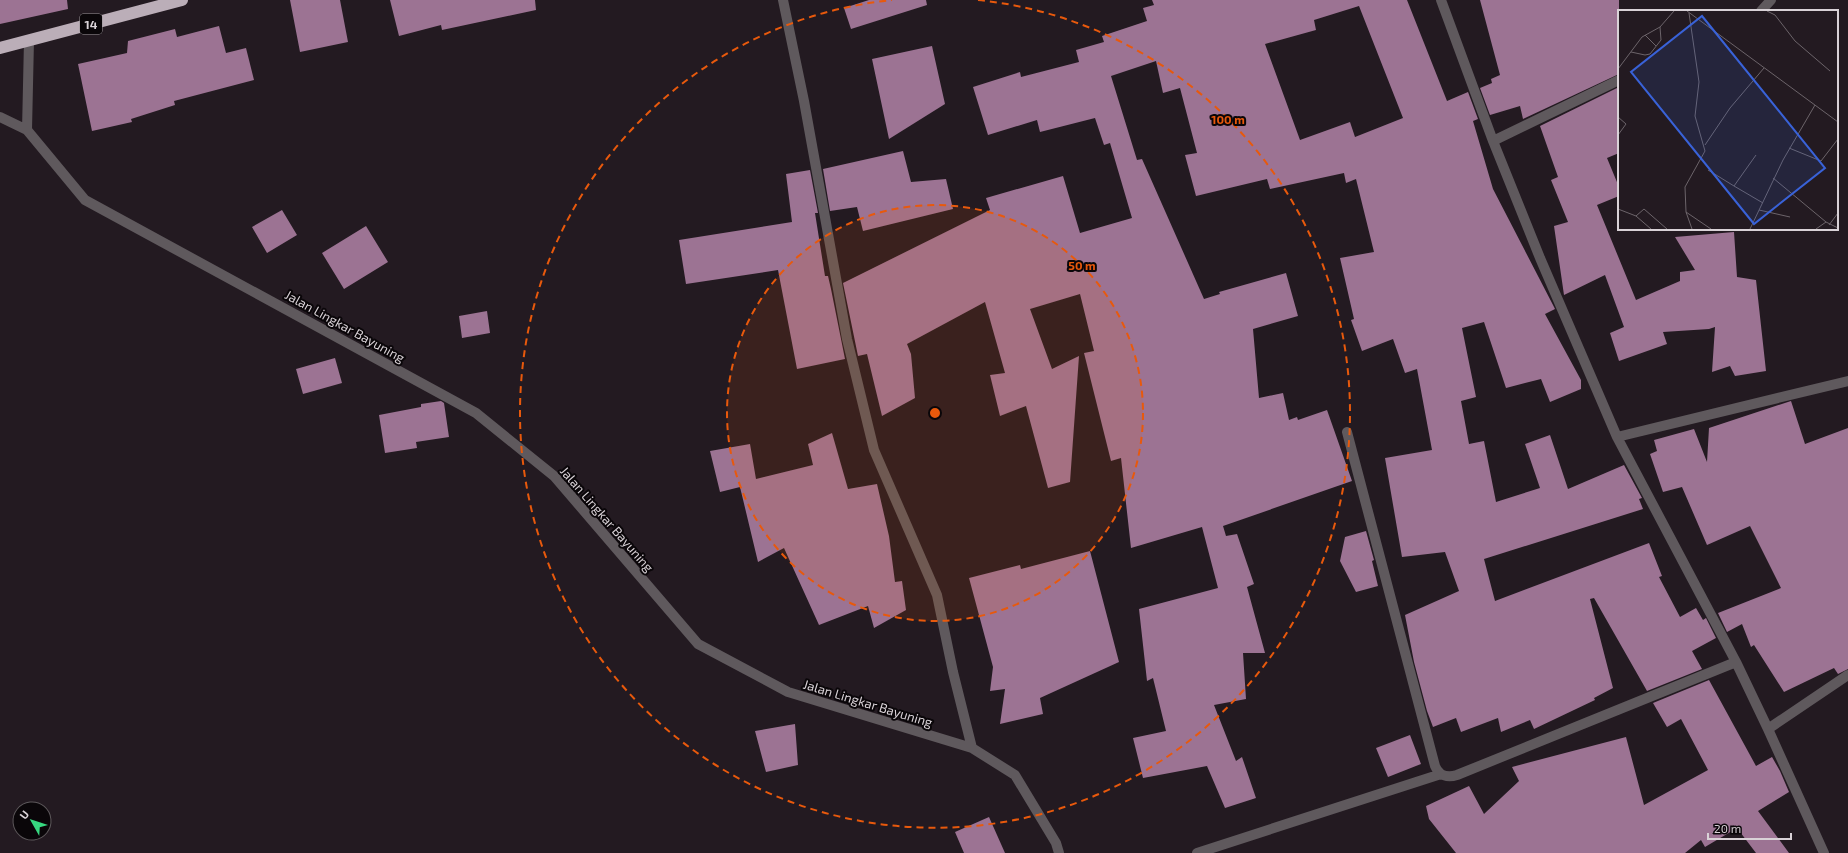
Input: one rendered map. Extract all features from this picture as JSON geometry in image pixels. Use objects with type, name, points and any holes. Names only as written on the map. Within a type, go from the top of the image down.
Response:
[{"type":"highway","name":"14","points":[[0,48],[182,0]]},
{"type":"street","points":[[783,0],[804,101],[847,339],[874,450],[937,595],[953,672],[972,748]]},
{"type":"street","points":[[1441,0],[1493,141],[1540,258],[1617,437],[1736,662],[1824,853]]},
{"type":"street","points":[[1762,10],[1771,0]]},
{"type":"street","points":[[27,130],[29,40]]},
{"type":"street","points":[[1493,141],[1618,80]]},
{"type":"street","name":"Jalan Lingkar Bayuning","points":[[0,117],[27,130],[85,200],[476,413],[554,476],[698,644],[788,692],[972,748],[1015,775],[1056,843],[1059,853]]},
{"type":"street","points":[[1617,437],[1848,381]]},
{"type":"street","points":[[1348,432],[1437,772],[1446,777],[1458,775],[1736,662]]},
{"type":"street","points":[[1768,729],[1848,675]]},
{"type":"street","points":[[1198,853],[1441,774]]},
{"type":"building","points":[[0,0],[67,0],[68,9],[0,24]]},
{"type":"building","points":[[290,0],[340,0],[348,42],[300,52]]},
{"type":"building","points":[[390,0],[535,0],[536,10],[442,30],[441,25],[399,36]]},
{"type":"building","points":[[869,0],[926,0],[927,5],[851,29],[844,8]]},
{"type":"building","points":[[1152,0],[1407,0],[1447,101],[1468,92],[1478,119],[1473,121],[1493,189],[1555,309],[1545,314],[1581,380],[1581,389],[1550,402],[1541,379],[1506,388],[1484,322],[1462,328],[1476,397],[1461,401],[1469,444],[1484,441],[1496,502],[1540,488],[1525,444],[1550,435],[1568,489],[1624,465],[1642,498],[1639,499],[1643,509],[1484,559],[1495,601],[1649,543],[1662,576],[1659,577],[1680,617],[1696,608],[1703,620],[1706,618],[1716,638],[1692,651],[1702,669],[1647,691],[1594,598],[1590,599],[1613,688],[1594,698],[1595,700],[1534,729],[1530,720],[1501,732],[1498,718],[1461,732],[1456,718],[1433,727],[1427,711],[1414,662],[1405,615],[1459,591],[1445,552],[1402,557],[1385,458],[1432,450],[1417,369],[1405,373],[1393,339],[1362,351],[1351,320],[1354,319],[1340,258],[1374,252],[1356,179],[1346,183],[1344,173],[1270,189],[1267,179],[1196,196],[1185,155],[1197,153],[1180,88],[1163,93],[1156,61],[1111,76],[1137,160],[1142,159],[1204,299],[1220,294],[1219,292],[1286,273],[1298,316],[1253,329],[1259,398],[1283,393],[1289,420],[1297,417],[1298,420],[1327,410],[1352,481],[1223,526],[1226,536],[1237,534],[1254,584],[1247,587],[1265,653],[1243,653],[1246,699],[1214,705],[1236,761],[1242,757],[1256,798],[1225,808],[1207,766],[1143,778],[1133,738],[1166,731],[1153,678],[1147,681],[1139,609],[1218,588],[1202,527],[1131,548],[1121,458],[1111,461],[1084,353],[1094,351],[1080,294],[1030,309],[1052,369],[1079,356],[1070,482],[1048,488],[1026,406],[1000,416],[990,375],[1005,373],[985,302],[907,344],[911,354],[915,398],[882,416],[867,354],[858,356],[843,283],[990,210],[986,198],[1063,176],[1080,233],[1132,218],[1110,143],[1104,145],[1095,118],[1040,132],[1037,120],[988,135],[973,87],[1020,72],[1021,77],[1079,62],[1076,50],[1104,42],[1102,36],[1147,21],[1143,8],[1154,5]],"holes":[[[1359,6],[1403,118],[1355,137],[1350,122],[1300,140],[1265,44],[1316,30],[1314,20]]]},
{"type":"building","points":[[1480,0],[1619,0],[1618,74],[1523,119],[1520,106],[1490,115],[1480,88],[1492,83],[1491,79],[1500,75]]},
{"type":"building","points":[[219,26],[226,53],[246,48],[254,80],[174,101],[175,105],[131,119],[132,122],[92,131],[78,64],[127,53],[128,41],[175,29],[177,37]]},
{"type":"building","points":[[932,46],[945,104],[889,139],[872,59]]},
{"type":"building","points":[[1618,87],[1618,153],[1607,158],[1618,185],[1618,196],[1597,205],[1636,300],[1680,281],[1680,272],[1695,270],[1675,237],[1734,232],[1737,277],[1756,280],[1766,371],[1735,376],[1730,366],[1712,372],[1715,327],[1709,329],[1663,332],[1667,344],[1619,361],[1610,333],[1624,327],[1605,275],[1564,295],[1554,226],[1568,222],[1551,180],[1558,177],[1540,126]]},
{"type":"building","points":[[903,151],[911,182],[946,179],[953,209],[863,231],[857,207],[830,211],[823,169]]},
{"type":"building","points":[[810,170],[818,213],[815,213],[825,276],[828,276],[845,359],[797,369],[778,270],[686,284],[679,240],[792,222],[786,174]]},
{"type":"building","points":[[282,210],[297,235],[267,253],[252,227]]},
{"type":"building","points":[[366,226],[388,262],[344,289],[322,253]]},
{"type":"building","points":[[487,311],[490,333],[462,338],[459,316]]},
{"type":"building","points":[[335,358],[342,383],[303,394],[296,369]]},
{"type":"building","points":[[441,401],[444,403],[449,437],[416,442],[417,448],[385,453],[379,415],[421,407],[421,404]]},
{"type":"building","points":[[1791,401],[1805,444],[1848,428],[1848,669],[1838,674],[1834,668],[1784,692],[1754,645],[1751,647],[1742,624],[1727,632],[1718,613],[1781,588],[1750,526],[1707,545],[1682,487],[1663,492],[1650,454],[1657,451],[1654,440],[1694,429],[1707,462],[1709,428]]},
{"type":"building","points":[[832,433],[848,489],[877,484],[889,536],[895,582],[902,581],[906,610],[874,628],[868,606],[819,625],[784,548],[758,562],[740,487],[720,492],[710,451],[750,444],[756,479],[813,465],[808,444]]},
{"type":"building","points":[[1366,531],[1374,560],[1372,561],[1378,586],[1356,592],[1340,561],[1345,537]]},
{"type":"building","points":[[1090,551],[1119,662],[1040,698],[1043,714],[1000,724],[1005,689],[990,691],[993,667],[969,578],[1020,565],[1021,569]]},
{"type":"building","points":[[1709,680],[1756,766],[1772,757],[1780,771],[1789,792],[1758,811],[1789,853],[1756,853],[1737,828],[1705,847],[1701,840],[1685,853],[1456,853],[1429,819],[1426,806],[1469,786],[1484,814],[1519,781],[1512,767],[1626,737],[1644,805],[1708,770],[1681,719],[1667,727],[1653,703]]},
{"type":"building","points":[[795,724],[798,765],[766,772],[755,731]]},
{"type":"building","points":[[1410,735],[1421,764],[1388,777],[1376,748]]},
{"type":"building","points":[[989,817],[1005,853],[964,853],[955,832]]}]
